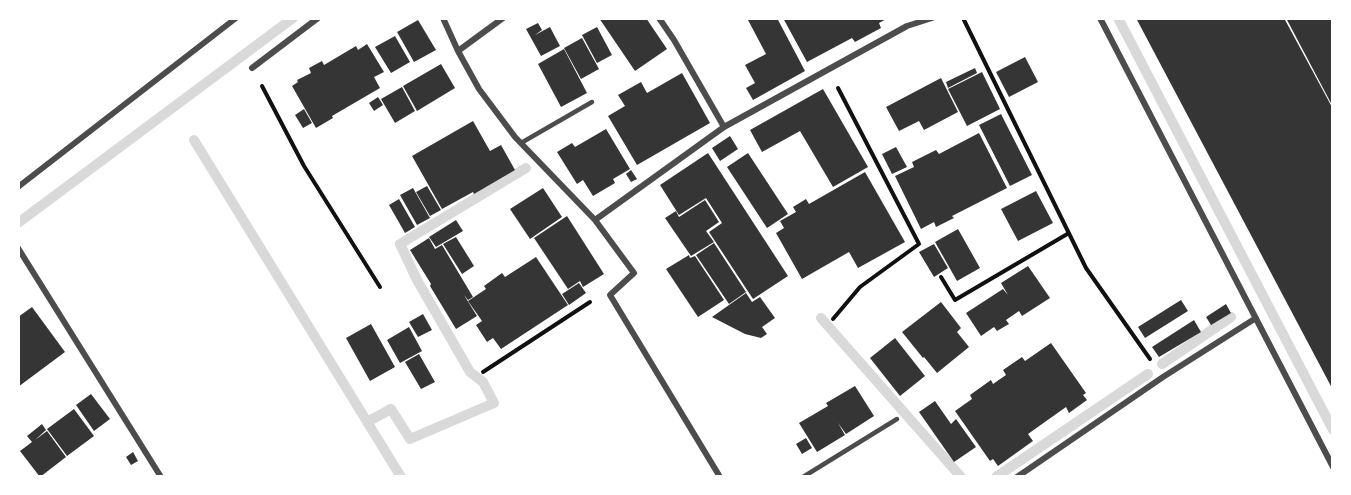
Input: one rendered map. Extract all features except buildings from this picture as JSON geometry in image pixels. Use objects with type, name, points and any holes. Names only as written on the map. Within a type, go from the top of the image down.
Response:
[{"type":"street","points":[[18,186],[236,18]]},
{"type":"street","points":[[252,68],[318,18]]},
{"type":"street","points":[[443,18],[479,89],[521,143],[595,220],[634,273],[610,295],[720,477]]},
{"type":"street","points":[[458,51],[503,18]]},
{"type":"street","points":[[659,18],[724,127]]},
{"type":"street","points":[[595,220],[724,127],[906,26],[932,18]]},
{"type":"street","points":[[1100,18],[1333,467]]},
{"type":"street","points":[[18,248],[161,477]]},
{"type":"street","points":[[1017,477],[1163,377],[1256,318]]},
{"type":"lane","points":[[521,143],[592,102]]},
{"type":"lane","points":[[803,477],[897,418]]},
{"type":"path","points":[[963,18],[1086,268],[1163,377]]},
{"type":"path","points":[[252,68],[304,166],[380,287]]},
{"type":"path","points":[[828,70],[919,244],[860,287],[833,319]]},
{"type":"path","points":[[941,277],[955,300],[1069,233]]},
{"type":"path","points":[[483,372],[592,300],[610,295]]},
{"type":"waterway","points":[[18,223],[293,18]]},
{"type":"waterway","points":[[1118,18],[1333,430]]},
{"type":"waterway","points":[[194,140],[401,477]]},
{"type":"waterway","points":[[367,422],[391,409],[410,439],[494,403],[483,382],[470,372],[417,280],[400,244],[526,168]]},
{"type":"waterway","points":[[1162,364],[1231,317]]},
{"type":"waterway","points":[[821,318],[961,477]]},
{"type":"waterway","points":[[996,477],[1148,374]]}]
